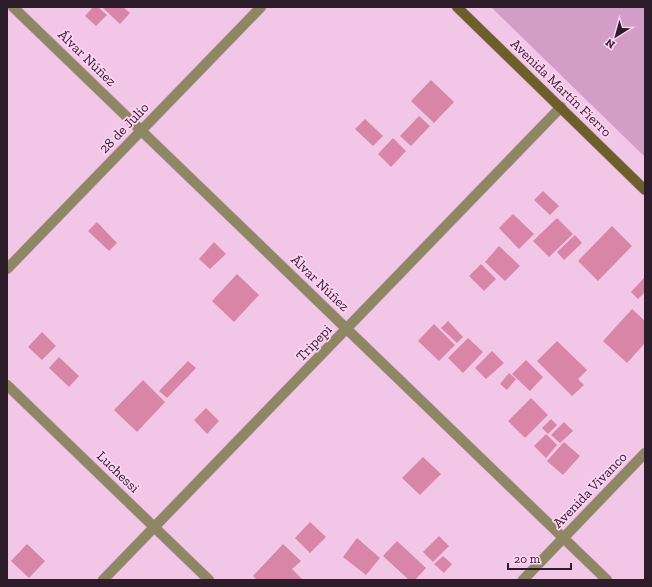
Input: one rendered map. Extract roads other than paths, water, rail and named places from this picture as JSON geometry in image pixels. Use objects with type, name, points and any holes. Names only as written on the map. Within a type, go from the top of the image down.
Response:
[{"type":"main road","name":"Avenida Martín Fierro","points":[[457,7],[645,190]]},
{"type":"street","name":"Álvar Núñez","points":[[13,7],[607,580]]},
{"type":"street","name":"28 de Julio","points":[[7,269],[261,7]]},
{"type":"street","name":"Tripepi","points":[[103,580],[561,107]]},
{"type":"street","name":"Luchessi","points":[[7,385],[209,580]]},
{"type":"street","name":"Avenida Vivanco","points":[[523,580],[645,453]]}]
